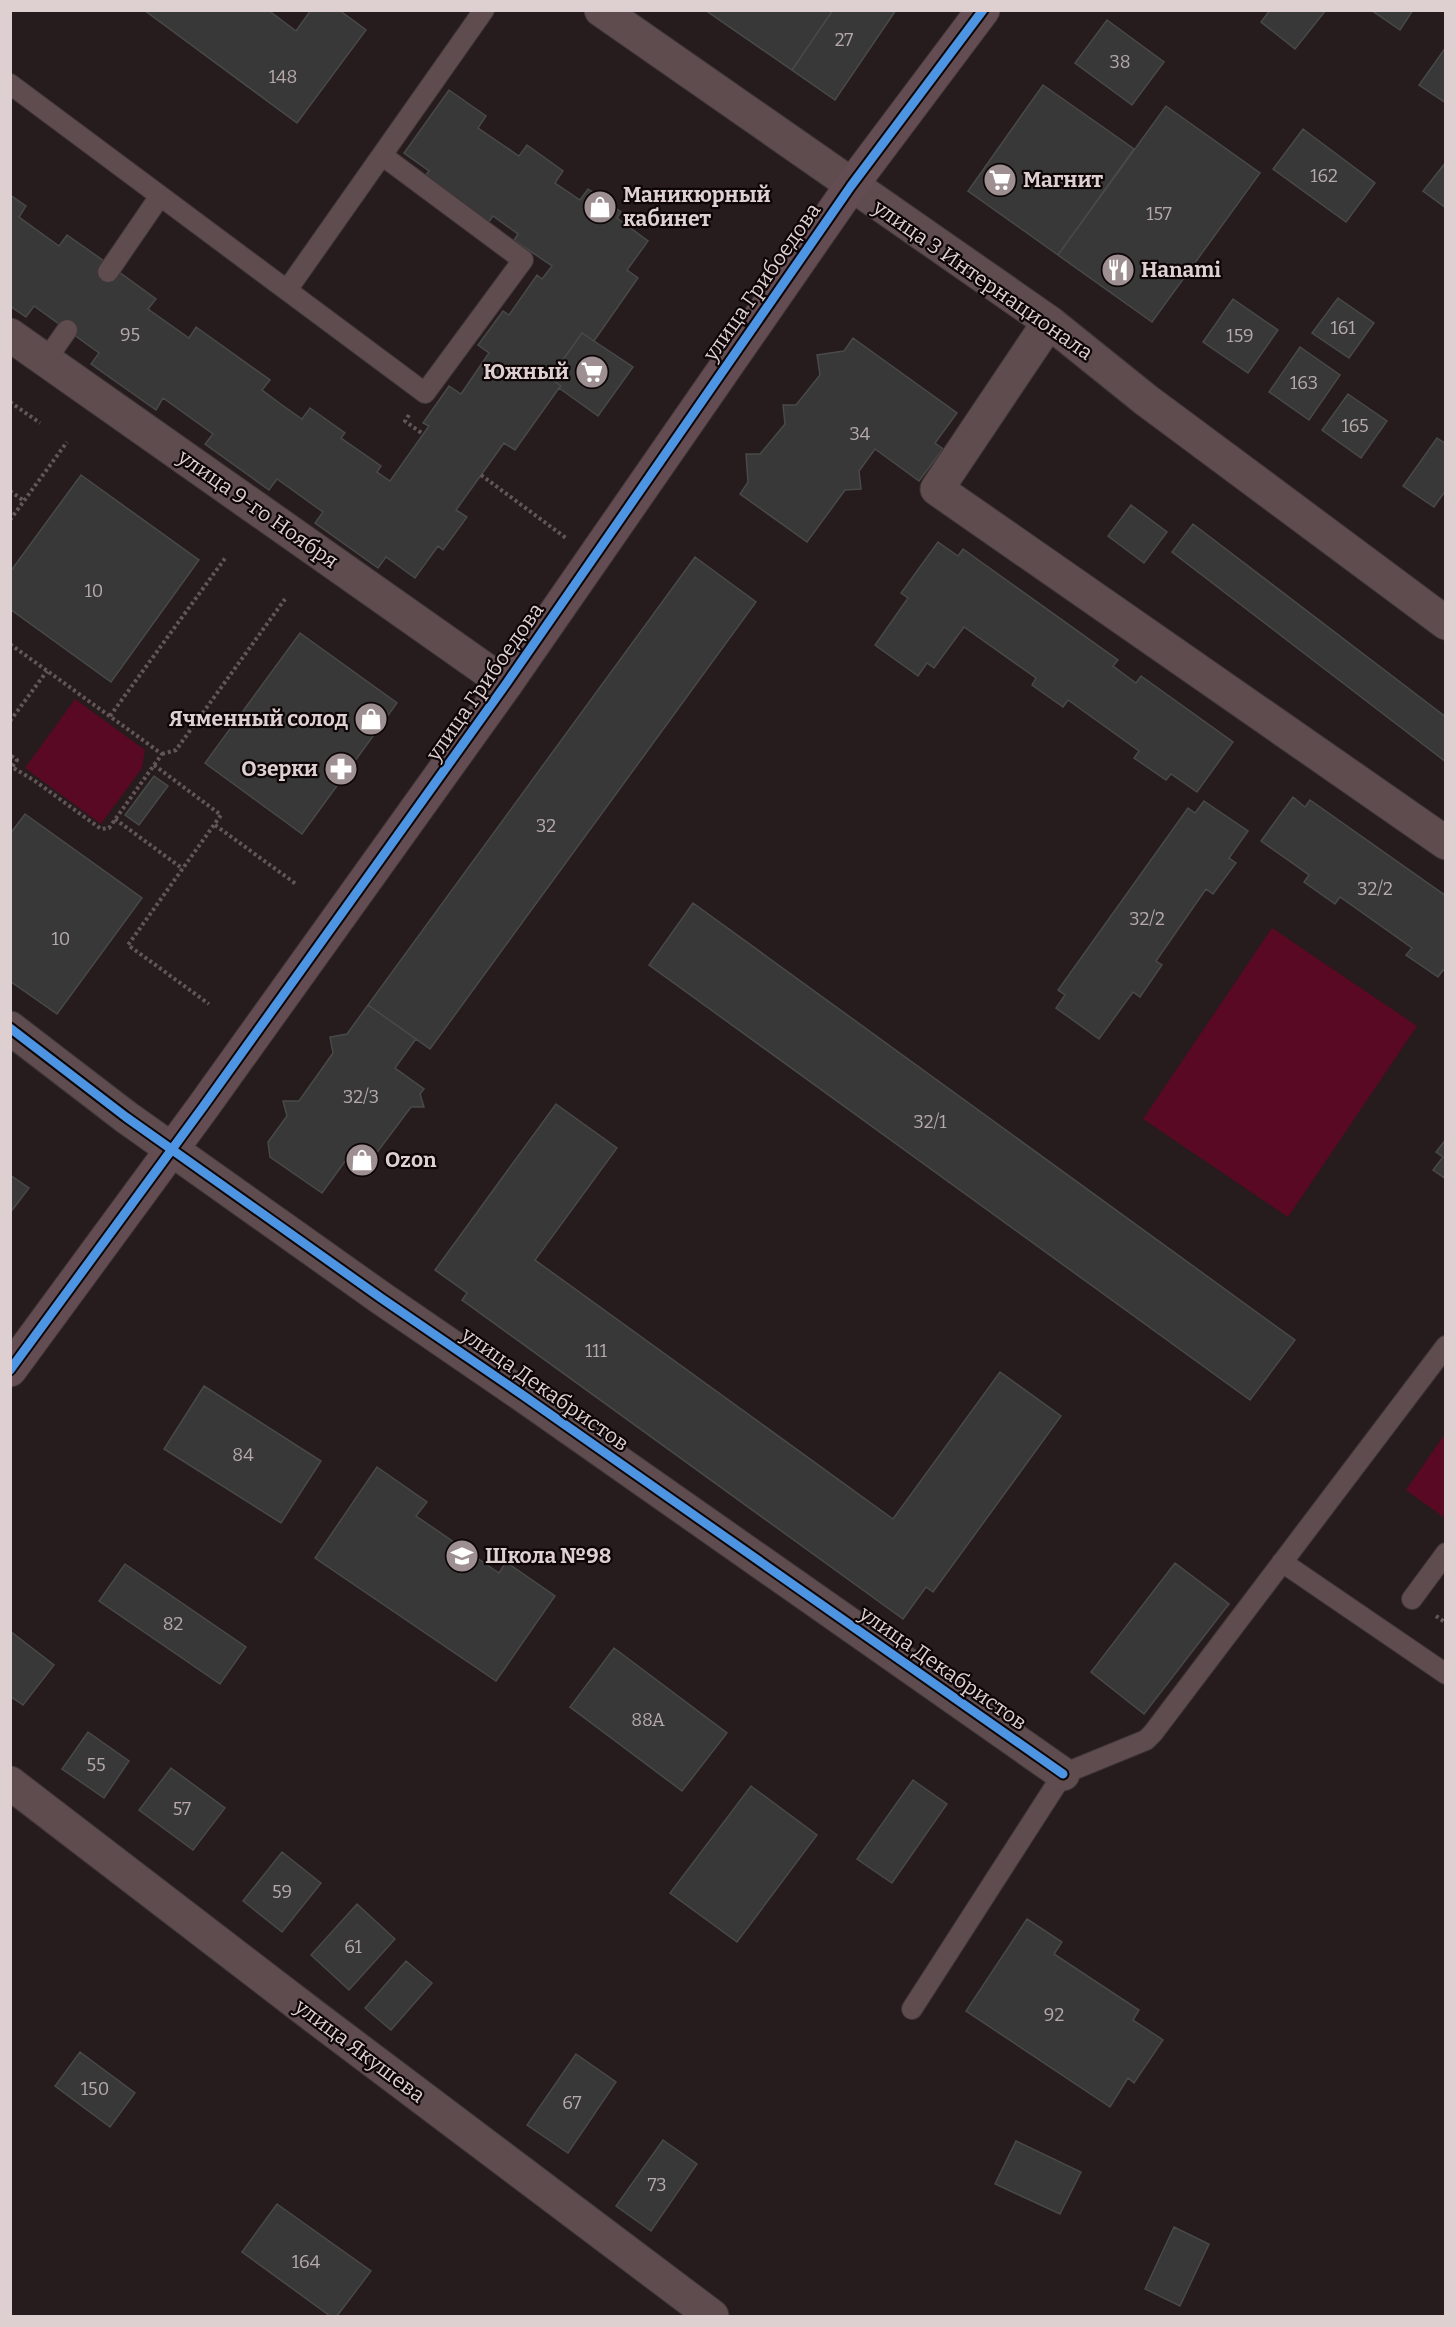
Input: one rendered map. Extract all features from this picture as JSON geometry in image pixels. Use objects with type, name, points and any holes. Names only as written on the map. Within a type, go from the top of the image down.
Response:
[{"type":"street","name":"улица 3 Интернационала","points":[[601,10],[850,186],[1050,322],[1146,400],[1446,623]]},
{"type":"street","name":"улица Грибоедова","points":[[10,1370],[506,684],[850,186],[984,10]]},
{"type":"street","points":[[1050,322],[937,489],[1446,843]]},
{"type":"street","name":"улица 9-го Ноября","points":[[10,335],[506,684]]},
{"type":"street","name":"улица Декабристов","points":[[10,1028],[172,1149],[381,1298],[524,1395],[1064,1774]]},
{"type":"street","name":"улица Якушева","points":[[10,1783],[712,2316]]},
{"type":"lane","points":[[287,290],[484,10]]},
{"type":"lane","points":[[10,84],[425,393],[523,260],[383,156]]},
{"type":"lane","points":[[108,272],[160,196]]},
{"type":"lane","points":[[46,360],[67,330]]},
{"type":"lane","points":[[912,2009],[1064,1774],[1146,1740],[1154,1733],[1446,1346]]},
{"type":"lane","points":[[1412,1599],[1446,1553]]},
{"type":"lane","points":[[1282,1562],[1446,1674]]},
{"type":"path","points":[[10,409],[12,403],[40,423]]},
{"type":"path","points":[[10,520],[67,442]]},
{"type":"path","points":[[481,475],[593,559]]},
{"type":"path","points":[[10,491],[24,501]]},
{"type":"path","points":[[110,716],[226,557]]},
{"type":"path","points":[[10,755],[17,760],[12,767],[101,829],[109,828],[162,754],[176,750],[285,599]]},
{"type":"path","points":[[10,644],[162,754]]},
{"type":"path","points":[[10,721],[47,670]]},
{"type":"path","points":[[154,765],[220,812],[220,817],[128,945],[209,1004]]},
{"type":"path","points":[[115,819],[183,868]]},
{"type":"path","points":[[215,825],[296,884]]},
{"type":"shaded area","points":[[75,699],[145,750],[142,768],[101,824],[25,768]]},
{"type":"shaded area","points":[[1272,928],[1417,1026],[1288,1217],[1143,1119]]},
{"type":"shaded area","points":[[1445,1434],[1445,1518],[1406,1490]]},
{"type":"building","points":[[144,10],[268,10],[296,31],[311,10],[339,10],[366,30],[297,123]]},
{"type":"building","points":[[705,10],[833,10],[792,70]]},
{"type":"building","points":[[705,10],[896,10],[835,100]]},
{"type":"building","points":[[833,10],[896,10],[835,100],[792,70]]},
{"type":"building","points":[[1270,10],[1326,10],[1295,49],[1261,22]]},
{"type":"building","points":[[1371,10],[1413,10],[1400,30]]},
{"type":"building","points":[[1107,20],[1164,62],[1132,105],[1075,63]]},
{"type":"building","points":[[1446,47],[1446,103],[1419,85]]},
{"type":"building","points":[[1043,85],[1134,149],[1058,255],[968,191]]},
{"type":"building","points":[[449,90],[486,116],[478,128],[519,156],[527,145],[563,171],[555,183],[580,200],[588,189],[621,212],[617,218],[648,241],[627,270],[638,278],[594,341],[582,333],[550,378],[561,386],[515,450],[504,443],[456,510],[467,517],[443,550],[438,546],[415,578],[386,557],[378,568],[315,523],[323,512],[277,479],[269,490],[205,444],[213,434],[163,398],[156,410],[91,364],[99,353],[34,306],[26,317],[10,306],[10,195],[26,206],[19,217],[59,246],[67,235],[104,261],[100,267],[115,277],[119,272],[156,299],[148,309],[189,338],[196,327],[270,380],[262,390],[302,419],[310,408],[345,433],[341,438],[381,466],[377,472],[390,481],[429,426],[423,423],[449,386],[461,394],[489,353],[478,345],[503,311],[509,315],[537,275],[542,279],[552,266],[514,240],[518,234],[493,216],[485,227],[421,182],[429,171],[404,153]]},
{"type":"building","points":[[1166,106],[1260,173],[1152,322],[1058,255]]},
{"type":"building","points":[[1303,129],[1375,183],[1346,222],[1273,169]]},
{"type":"building","points":[[1446,162],[1446,208],[1423,191]]},
{"type":"building","points":[[1338,298],[1374,323],[1349,358],[1312,333]]},
{"type":"building","points":[[1233,299],[1278,330],[1248,373],[1203,342]]},
{"type":"building","name":"Южный","points":[[582,333],[633,367],[598,416],[559,388],[561,386],[550,378]]},
{"type":"building","points":[[853,338],[957,413],[935,443],[943,449],[919,481],[875,449],[859,471],[861,489],[845,490],[807,542],[740,494],[748,482],[746,454],[760,454],[785,424],[783,405],[796,405],[820,375],[817,355],[844,351]]},
{"type":"building","points":[[1300,347],[1340,375],[1309,420],[1269,392]]},
{"type":"building","points":[[1348,394],[1387,421],[1361,458],[1322,430]]},
{"type":"building","points":[[1437,438],[1446,444],[1446,490],[1434,507],[1403,486]]},
{"type":"building","points":[[81,475],[199,560],[111,682],[10,609],[10,572]]},
{"type":"building","points":[[1131,505],[1167,532],[1144,563],[1108,536]]},
{"type":"building","points":[[1193,524],[1446,717],[1446,762],[1172,552]]},
{"type":"building","points":[[938,542],[958,556],[963,549],[1118,660],[1113,666],[1136,683],[1141,676],[1233,742],[1197,792],[1171,774],[1166,780],[1134,758],[1139,751],[1068,700],[1063,707],[1032,685],[1036,678],[964,627],[934,668],[927,663],[918,676],[875,645],[908,598],[901,593]]},
{"type":"building","points":[[695,557],[756,602],[430,1049],[368,1005]]},
{"type":"building","points":[[300,633],[397,703],[302,834],[205,763]]},
{"type":"building","points":[[154,776],[168,786],[139,825],[125,815]]},
{"type":"building","points":[[1293,797],[1305,807],[1310,800],[1446,896],[1446,972],[1443,970],[1438,977],[1406,955],[1412,948],[1340,897],[1335,904],[1304,882],[1309,875],[1261,841]]},
{"type":"building","points":[[1204,801],[1248,831],[1229,858],[1236,863],[1213,894],[1206,889],[1156,961],[1162,965],[1140,997],[1133,992],[1099,1039],[1056,1008],[1065,995],[1058,990],[1188,808],[1195,813]]},
{"type":"building","points":[[25,814],[142,898],[57,1014],[10,981],[10,834]]},
{"type":"building","points":[[693,903],[1295,1340],[1250,1400],[649,965]]},
{"type":"building","points":[[368,1005],[416,1039],[395,1068],[424,1089],[420,1094],[424,1107],[411,1107],[375,1155],[375,1170],[363,1171],[346,1160],[322,1193],[270,1157],[268,1142],[287,1116],[283,1101],[299,1101],[333,1053],[330,1037],[347,1034]]},
{"type":"building","points":[[556,1104],[617,1148],[535,1260],[893,1519],[1000,1372],[1061,1416],[933,1592],[926,1587],[903,1619],[462,1300],[467,1293],[435,1270]]},
{"type":"building","points":[[1446,1139],[1446,1179],[1433,1170],[1443,1157],[1436,1152]]},
{"type":"building","points":[[10,1175],[29,1188],[10,1213]]},
{"type":"building","points":[[204,1386],[321,1461],[281,1523],[164,1449]]},
{"type":"building","points":[[377,1467],[427,1502],[416,1516],[499,1573],[506,1562],[555,1596],[496,1681],[315,1558]]},
{"type":"building","points":[[1175,1563],[1229,1604],[1144,1714],[1091,1672]]},
{"type":"building","points":[[125,1564],[246,1647],[220,1684],[99,1601]]},
{"type":"building","points":[[10,1631],[54,1665],[23,1705],[10,1696]]},
{"type":"building","points":[[614,1648],[727,1733],[682,1791],[570,1707]]},
{"type":"building","points":[[88,1732],[129,1761],[104,1798],[62,1769]]},
{"type":"building","points":[[171,1768],[225,1808],[193,1850],[139,1810]]},
{"type":"building","points":[[913,1780],[947,1804],[892,1883],[857,1859]]},
{"type":"building","points":[[751,1786],[817,1835],[737,1942],[670,1893]]},
{"type":"building","points":[[282,1852],[321,1883],[282,1932],[243,1901]]},
{"type":"building","points":[[357,1904],[395,1939],[349,1990],[311,1955]]},
{"type":"building","points":[[1027,1919],[1062,1942],[1054,1954],[1139,2010],[1133,2020],[1163,2040],[1134,2083],[1128,2078],[1110,2107],[966,2011]]},
{"type":"building","points":[[406,1961],[432,1983],[391,2030],[365,2008]]},
{"type":"building","points":[[80,2052],[135,2093],[110,2127],[55,2086]]},
{"type":"building","points":[[576,2054],[616,2082],[568,2153],[527,2125]]},
{"type":"building","points":[[663,2140],[697,2164],[651,2231],[616,2206]]},
{"type":"building","points":[[1016,2141],[1081,2172],[1060,2214],[995,2184]]},
{"type":"building","points":[[277,2204],[371,2271],[337,2316],[330,2316],[242,2252]]},
{"type":"building","points":[[1174,2227],[1209,2244],[1180,2306],[1145,2289]]},
{"type":"cycle path","points":[[10,1370],[203,1107],[506,684],[851,186],[983,10]]},
{"type":"cycle path","points":[[10,1028],[126,1117],[381,1298],[1063,1774]]},
{"type":"place","name":"Магнит","points":[[1000,180]]},
{"type":"place","name":"Маникюрный кабинет","points":[[600,207]]},
{"type":"place","name":"Hanami","points":[[1118,270]]},
{"type":"place","name":"Южный","points":[[592,372]]},
{"type":"place","name":"Ячменный солод","points":[[371,719]]},
{"type":"place","name":"Озерки","points":[[341,769]]},
{"type":"place","name":"Ozon","points":[[362,1160]]},
{"type":"place","name":"Школа №98","points":[[462,1556]]}]
